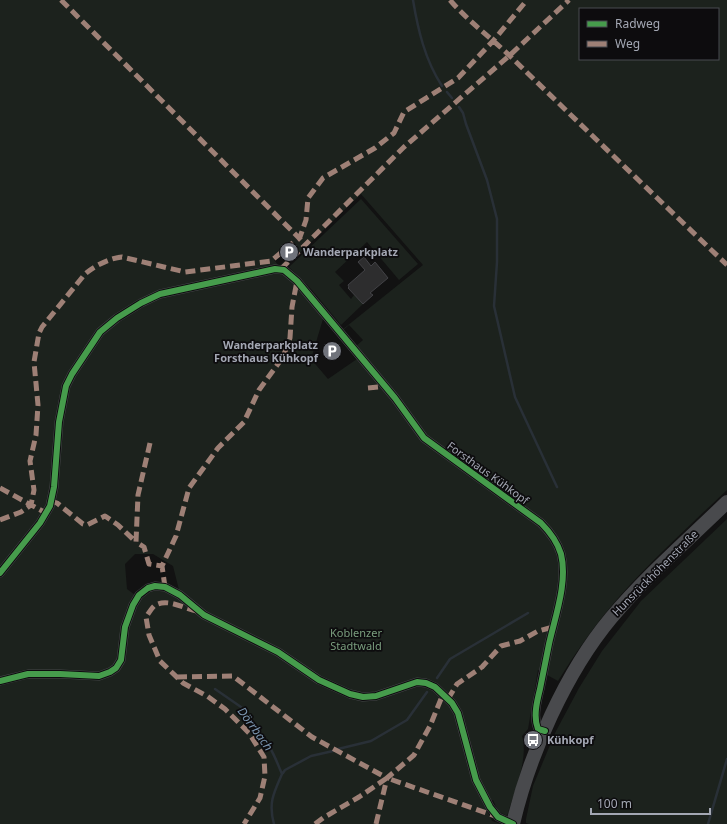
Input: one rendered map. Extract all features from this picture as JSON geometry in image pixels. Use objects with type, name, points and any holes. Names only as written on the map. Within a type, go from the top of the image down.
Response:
[{"type":"main road","name":"Hunsrückhöhenstraße","points":[[513,824],[526,780],[558,701],[595,640],[611,618],[652,573],[727,502]]},
{"type":"street","name":"Forsthaus Kühkopf","points":[[0,573],[40,523],[50,506],[54,487],[59,422],[66,386],[78,363],[100,332],[117,318],[141,303],[160,294],[281,269],[286,271],[297,281],[394,398],[424,438],[540,524],[555,540],[561,555],[562,563],[561,596],[539,692],[536,718],[538,729],[545,731]]},
{"type":"street","points":[[0,681],[28,674],[100,676],[110,672],[116,668],[121,660],[125,627],[133,605],[140,595],[148,588],[155,586],[165,587],[180,595],[204,615],[278,652],[319,680],[350,694],[363,697],[376,696],[417,682],[426,683],[435,687],[452,703],[458,713],[476,780],[490,807],[498,817],[513,824]]},
{"type":"green space","name":"Koblenzer Stadtwald","points":[[0,0],[727,0],[727,490],[658,556],[619,597],[602,617],[558,681],[538,670],[528,729],[522,736],[524,755],[520,776],[507,816],[498,811],[493,800],[484,804],[492,821],[501,824],[0,824]],"holes":[[[361,194],[423,265],[342,330],[286,266]],[[294,242],[299,248],[279,266],[274,260]],[[323,319],[357,359],[328,379],[311,359]],[[349,325],[363,340],[355,347],[341,332]],[[135,554],[153,554],[173,566],[179,590],[155,584],[135,595],[127,589],[125,564]]]},
{"type":"green space","points":[[361,199],[418,264],[399,280],[367,242],[335,272],[344,281],[339,285],[351,299],[354,295],[363,304],[341,325],[311,289],[289,267]]},
{"type":"green space","points":[[727,519],[727,824],[526,823],[533,786],[555,733],[579,688],[602,651],[641,601]]},
{"type":"building","points":[[364,257],[371,266],[375,262],[388,278],[370,293],[373,295],[363,304],[348,288],[348,285],[365,270],[358,262]]},
{"type":"waterway","points":[[413,0],[423,44],[431,66],[442,86]]},
{"type":"waterway","points":[[447,92],[452,98]]},
{"type":"waterway","points":[[459,107],[463,113],[487,180],[497,219],[497,262],[494,306],[515,397],[557,487]]},
{"type":"waterway","points":[[437,678],[450,659],[528,613]]},
{"type":"waterway","name":"Dörrbach","points":[[215,689],[241,707],[246,720],[252,722],[255,729],[270,748],[282,774],[274,792],[272,804],[272,817],[274,824]]},
{"type":"waterway","points":[[338,749],[371,741],[407,720],[427,692]]},
{"type":"waterway","points":[[283,773],[285,770],[311,756],[333,751]]},
{"type":"waterway","points":[[708,824],[727,759]]},
{"type":"marked path","points":[[61,0],[301,240]]},
{"type":"marked path","points":[[450,0],[727,265]]},
{"type":"marked path","points":[[0,520],[21,512],[31,505],[34,490],[30,461],[36,435],[38,405],[34,362],[39,333],[42,327],[85,274],[102,263],[122,257],[185,272],[271,261],[300,237],[306,220],[308,198],[323,178],[375,148],[394,133],[404,112],[458,78],[493,41],[527,0]]},
{"type":"marked path","points":[[281,269],[404,147],[509,56],[569,0]]},
{"type":"marked path","points":[[165,587],[162,566],[176,536],[189,488],[218,448],[244,422],[259,390],[283,357],[290,338],[292,307],[297,281]]},
{"type":"marked path","points":[[368,388],[379,387],[383,384]]},
{"type":"marked path","points":[[150,443],[138,495],[136,542],[144,547],[149,564],[162,566]]},
{"type":"marked path","points":[[0,488],[46,513]]},
{"type":"marked path","points":[[51,501],[57,503],[83,524],[87,525],[105,516],[118,525],[136,542]]},
{"type":"marked path","points":[[197,611],[170,603],[154,606],[146,617],[149,635],[160,661],[183,683],[207,696],[225,709],[249,733],[264,757],[265,776],[260,798],[244,824]]},
{"type":"marked path","points":[[448,699],[457,684],[482,667],[501,646],[520,641],[538,631],[553,627]]},
{"type":"marked path","points":[[177,677],[233,676],[312,737],[387,778]]},
{"type":"marked path","points":[[376,824],[387,778],[414,755],[430,726],[443,694]]},
{"type":"marked path","points":[[315,824],[387,778],[498,817]]},
{"type":"cycle path","points":[[0,573],[40,523],[50,506],[54,487],[59,422],[66,386],[72,374],[100,332],[117,318],[141,303],[160,294],[275,269],[284,270],[297,281],[395,398],[424,438],[541,523],[555,541],[561,554],[563,565],[562,588],[549,644],[536,714],[538,729],[545,731]]},
{"type":"cycle path","points":[[0,681],[28,674],[99,676],[110,672],[116,668],[121,660],[125,627],[133,605],[139,595],[148,588],[155,586],[165,587],[180,595],[204,615],[278,652],[319,680],[350,694],[363,697],[376,696],[417,682],[426,683],[435,687],[452,703],[458,713],[476,780],[490,807],[498,817],[513,824]]},
{"type":"place","name":"Wanderparkplatz","points":[[289,252]]},
{"type":"place","name":"Wanderparkplatz Forsthaus Kühkopf","points":[[332,351]]},
{"type":"place","name":"Kühkopf","points":[[533,740]]}]
